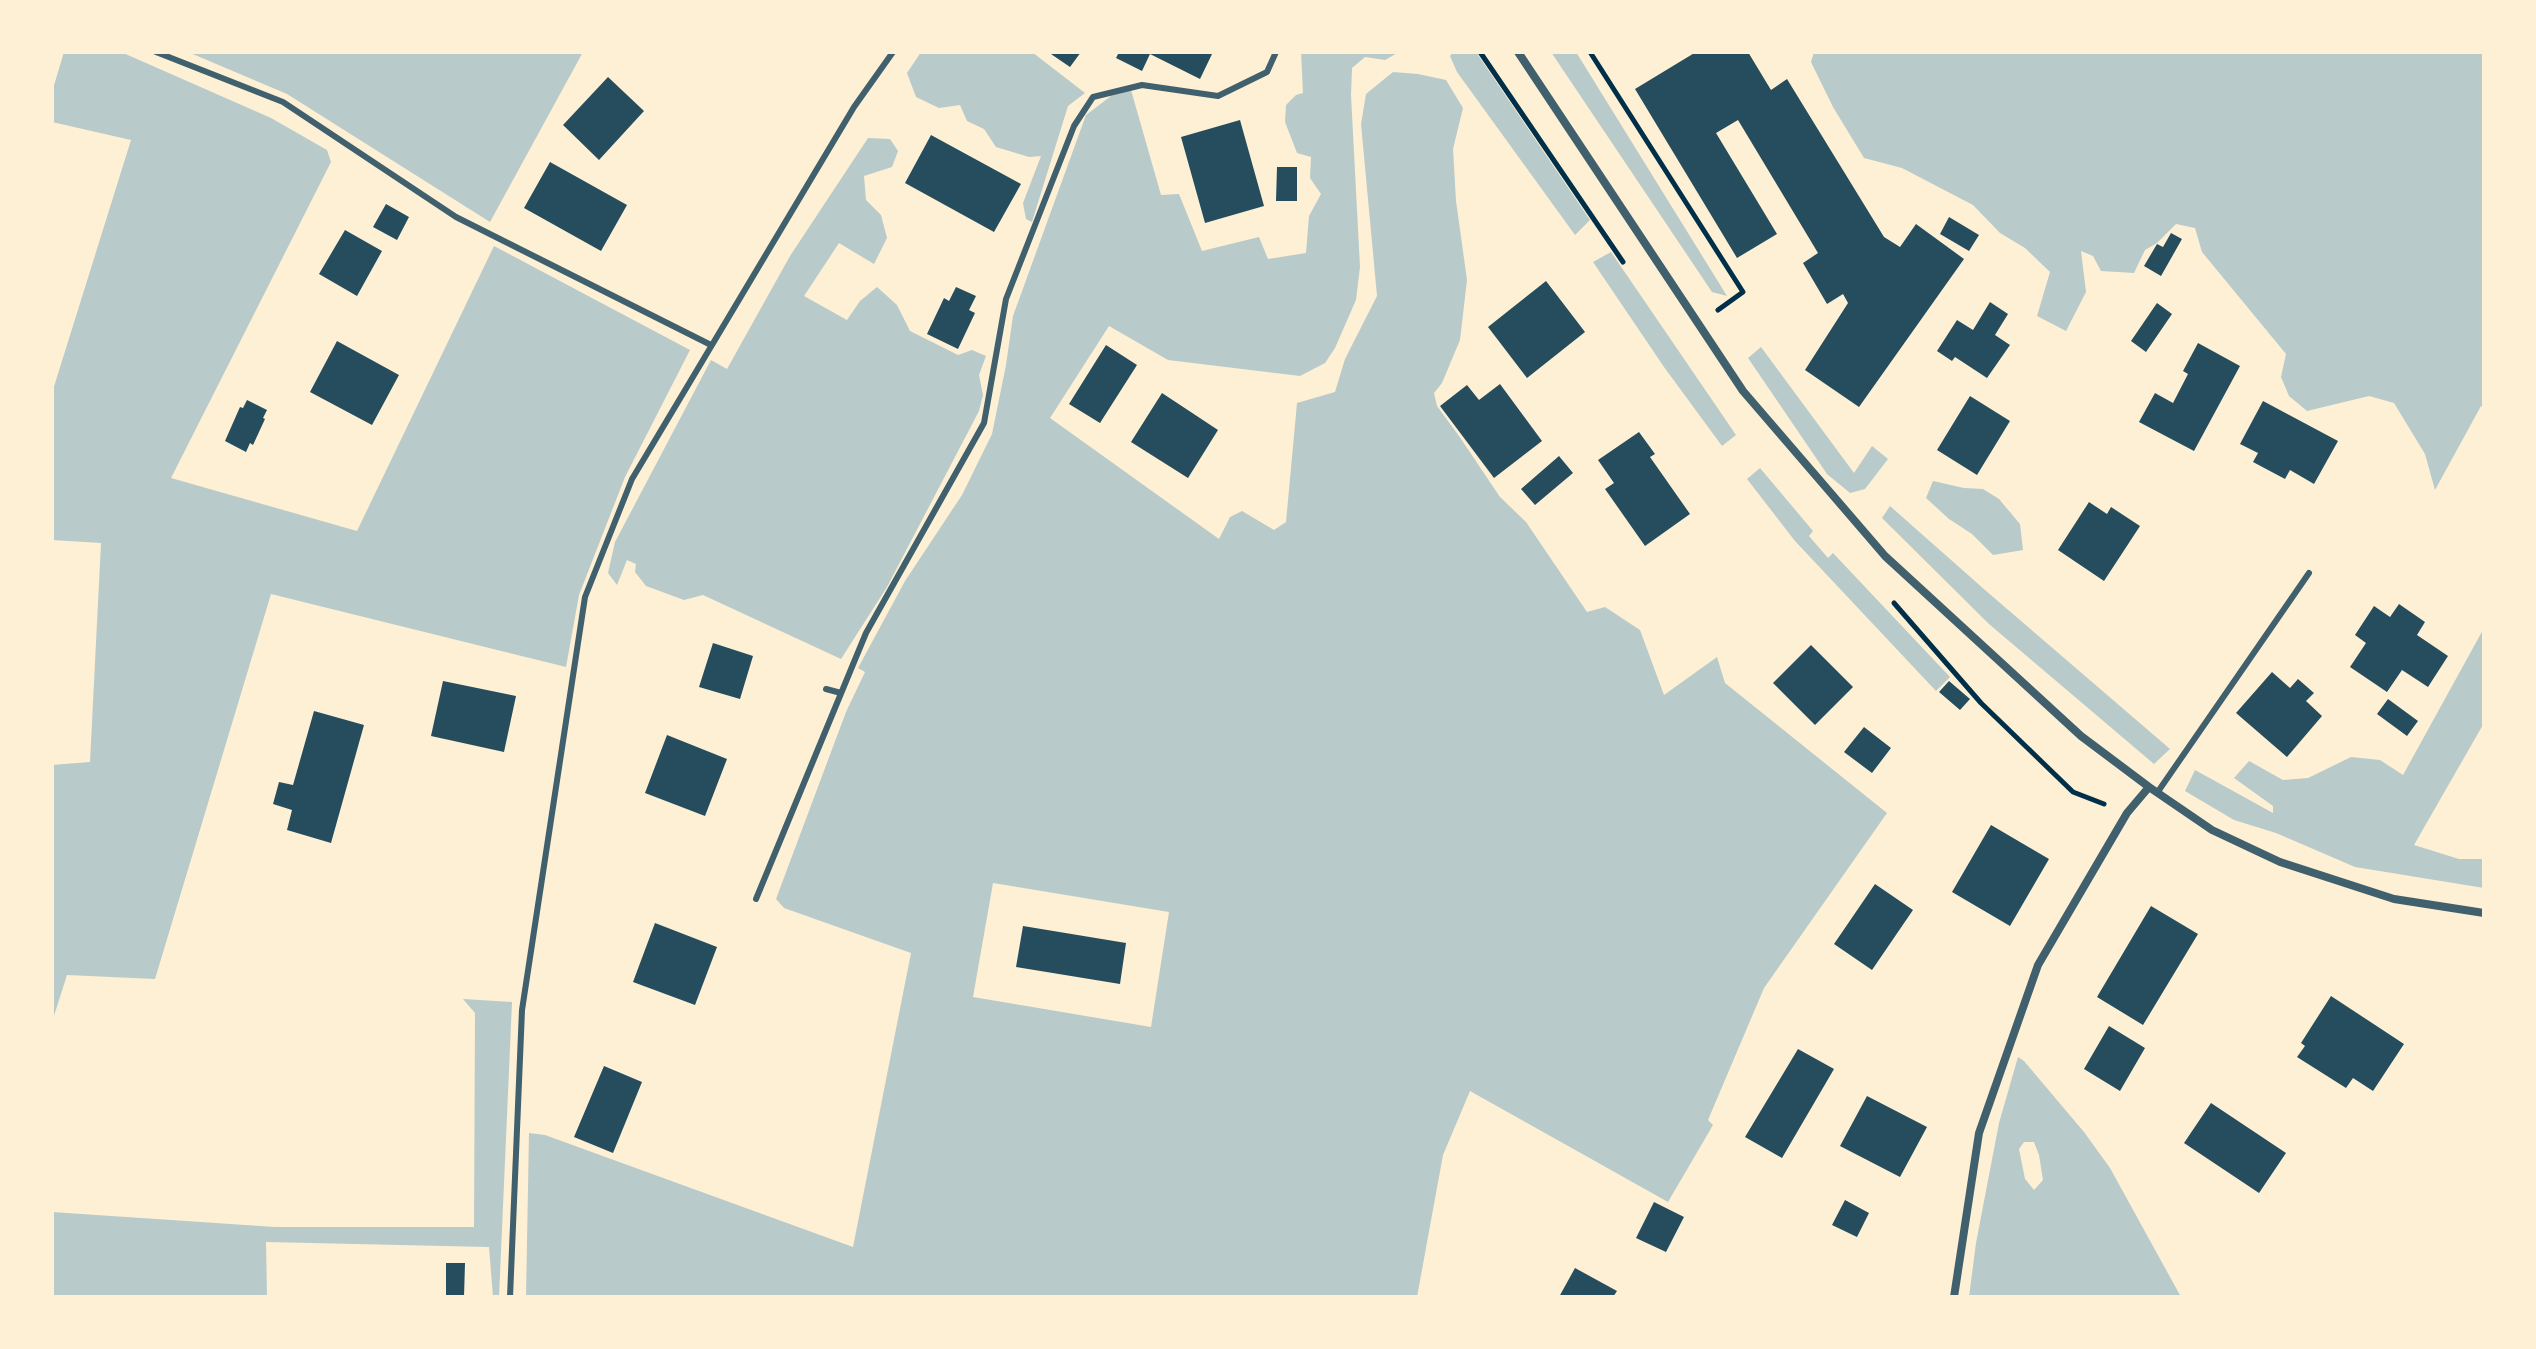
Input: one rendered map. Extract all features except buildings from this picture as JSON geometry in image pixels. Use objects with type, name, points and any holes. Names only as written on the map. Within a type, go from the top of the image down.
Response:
[{"type":"street","points":[[1518,52],[1743,391],[1885,556],[2081,736],[2212,830],[2280,862],[2394,899],[2484,913]]},
{"type":"street","points":[[1954,1297],[1979,1133],[2038,965],[2127,813],[2149,787]]},
{"type":"lane","points":[[156,52],[283,102],[456,217],[711,345]]},
{"type":"lane","points":[[510,1297],[522,1010],[585,597],[632,479],[854,107],[893,52]]},
{"type":"lane","points":[[756,899],[866,633],[984,423],[1006,299],[1080,116],[1093,97],[1142,85],[1218,96],[1267,72],[1276,52]]},
{"type":"lane","points":[[2157,793],[2309,573]]},
{"type":"lane","points":[[826,689],[841,693]]},
{"type":"path","points":[[1480,52],[1625,266]]},
{"type":"path","points":[[1590,52],[1743,292],[1717,311]]},
{"type":"shaded area","points":[[64,52],[121,52],[271,118],[327,150],[331,162],[171,478],[357,531],[494,246],[690,350],[625,477],[579,595],[566,667],[271,594],[155,979],[67,975],[52,1022],[52,765],[90,762],[101,543],[52,540],[52,393],[131,140],[52,122],[52,92]]},
{"type":"shaded area","points":[[188,52],[583,52],[490,222],[287,94]]},
{"type":"shaded area","points":[[921,52],[1032,52],[1085,93],[1068,106],[1032,222],[1026,219],[1023,203],[1041,156],[1029,157],[996,147],[984,129],[967,121],[960,105],[939,108],[916,97],[907,73]]},
{"type":"shaded area","points":[[1301,52],[1399,52],[1385,60],[1365,57],[1352,68],[1360,267],[1356,300],[1325,363],[1300,376],[1168,360],[1109,326],[1050,418],[1219,539],[1230,517],[1242,511],[1274,530],[1286,522],[1297,403],[1335,392],[1345,359],[1377,296],[1361,124],[1366,94],[1393,72],[1446,80],[1463,108],[1453,149],[1456,201],[1467,280],[1460,340],[1442,383],[1434,393],[1437,406],[1500,497],[1526,522],[1587,612],[1605,607],[1640,630],[1664,695],[1717,657],[1725,683],[1887,813],[1764,988],[1708,1120],[1713,1125],[1668,1202],[1470,1091],[1443,1155],[1417,1297],[526,1297],[529,1133],[545,1135],[853,1247],[911,953],[784,908],[776,899],[846,712],[865,672],[858,668],[905,581],[962,495],[992,434],[1013,316],[1086,115],[1111,96],[1131,90],[1161,195],[1179,194],[1202,251],[1259,237],[1268,259],[1306,253],[1309,216],[1321,194],[1310,178],[1311,157],[1297,153],[1285,122],[1286,105],[1296,95],[1303,93]],"holes":[[[993,883],[1169,912],[1151,1027],[973,997]]]},
{"type":"shaded area","points":[[1453,52],[1476,52],[1590,220],[1575,235],[1457,72],[1450,56]]},
{"type":"shaded area","points":[[1551,52],[1576,52],[1727,296],[1712,292]]},
{"type":"shaded area","points":[[1814,52],[2484,52],[2484,407],[2481,406],[2435,490],[2425,454],[2394,403],[2369,396],[2307,411],[2289,396],[2281,377],[2286,354],[2202,252],[2195,228],[2176,224],[2145,250],[2134,273],[2101,271],[2093,256],[2081,251],[2086,292],[2066,331],[2037,316],[2050,272],[2025,248],[2000,233],[1973,205],[1902,168],[1864,158],[1833,107],[1811,62]]},
{"type":"shaded area","points":[[868,138],[890,139],[898,151],[892,167],[864,176],[866,200],[881,215],[887,238],[874,264],[839,243],[804,296],[847,320],[860,301],[877,287],[897,305],[910,331],[958,355],[972,350],[986,356],[979,375],[983,395],[979,411],[887,587],[841,659],[703,595],[684,600],[646,586],[635,572],[636,564],[627,560],[617,585],[608,573],[615,542],[711,360],[727,369],[790,256]]},
{"type":"shaded area","points":[[1611,252],[1736,435],[1722,446],[1593,262]]},
{"type":"shaded area","points":[[1761,347],[1854,473],[1872,446],[1888,459],[1865,489],[1850,493],[1827,474],[1748,358]]},
{"type":"shaded area","points":[[1760,468],[1813,531],[1809,536],[1828,558],[1833,553],[1950,677],[1936,691],[1795,541],[1747,479]]},
{"type":"shaded area","points":[[1933,481],[1983,489],[1999,499],[2020,524],[2023,550],[1993,555],[1926,498]]},
{"type":"shaded area","points":[[1890,506],[2170,749],[2154,764],[1989,624],[1882,518]]},
{"type":"shaded area","points":[[2484,628],[2484,723],[2414,845],[2459,859],[2484,859],[2484,888],[2355,867],[2276,833],[2234,820],[2185,791],[2195,770],[2273,813],[2273,806],[2234,778],[2249,761],[2283,780],[2308,778],[2351,757],[2380,760],[2403,775]]},
{"type":"shaded area","points":[[463,999],[512,1002],[499,1297],[493,1297],[489,1247],[266,1242],[267,1297],[52,1297],[52,1212],[275,1227],[474,1227],[475,1013]]},
{"type":"shaded area","points":[[2018,1057],[2084,1132],[2110,1168],[2181,1297],[1969,1297],[1999,1123]],"holes":[[[2024,1142],[2034,1142],[2043,1180],[2034,1190],[2025,1179],[2019,1149]]]}]
